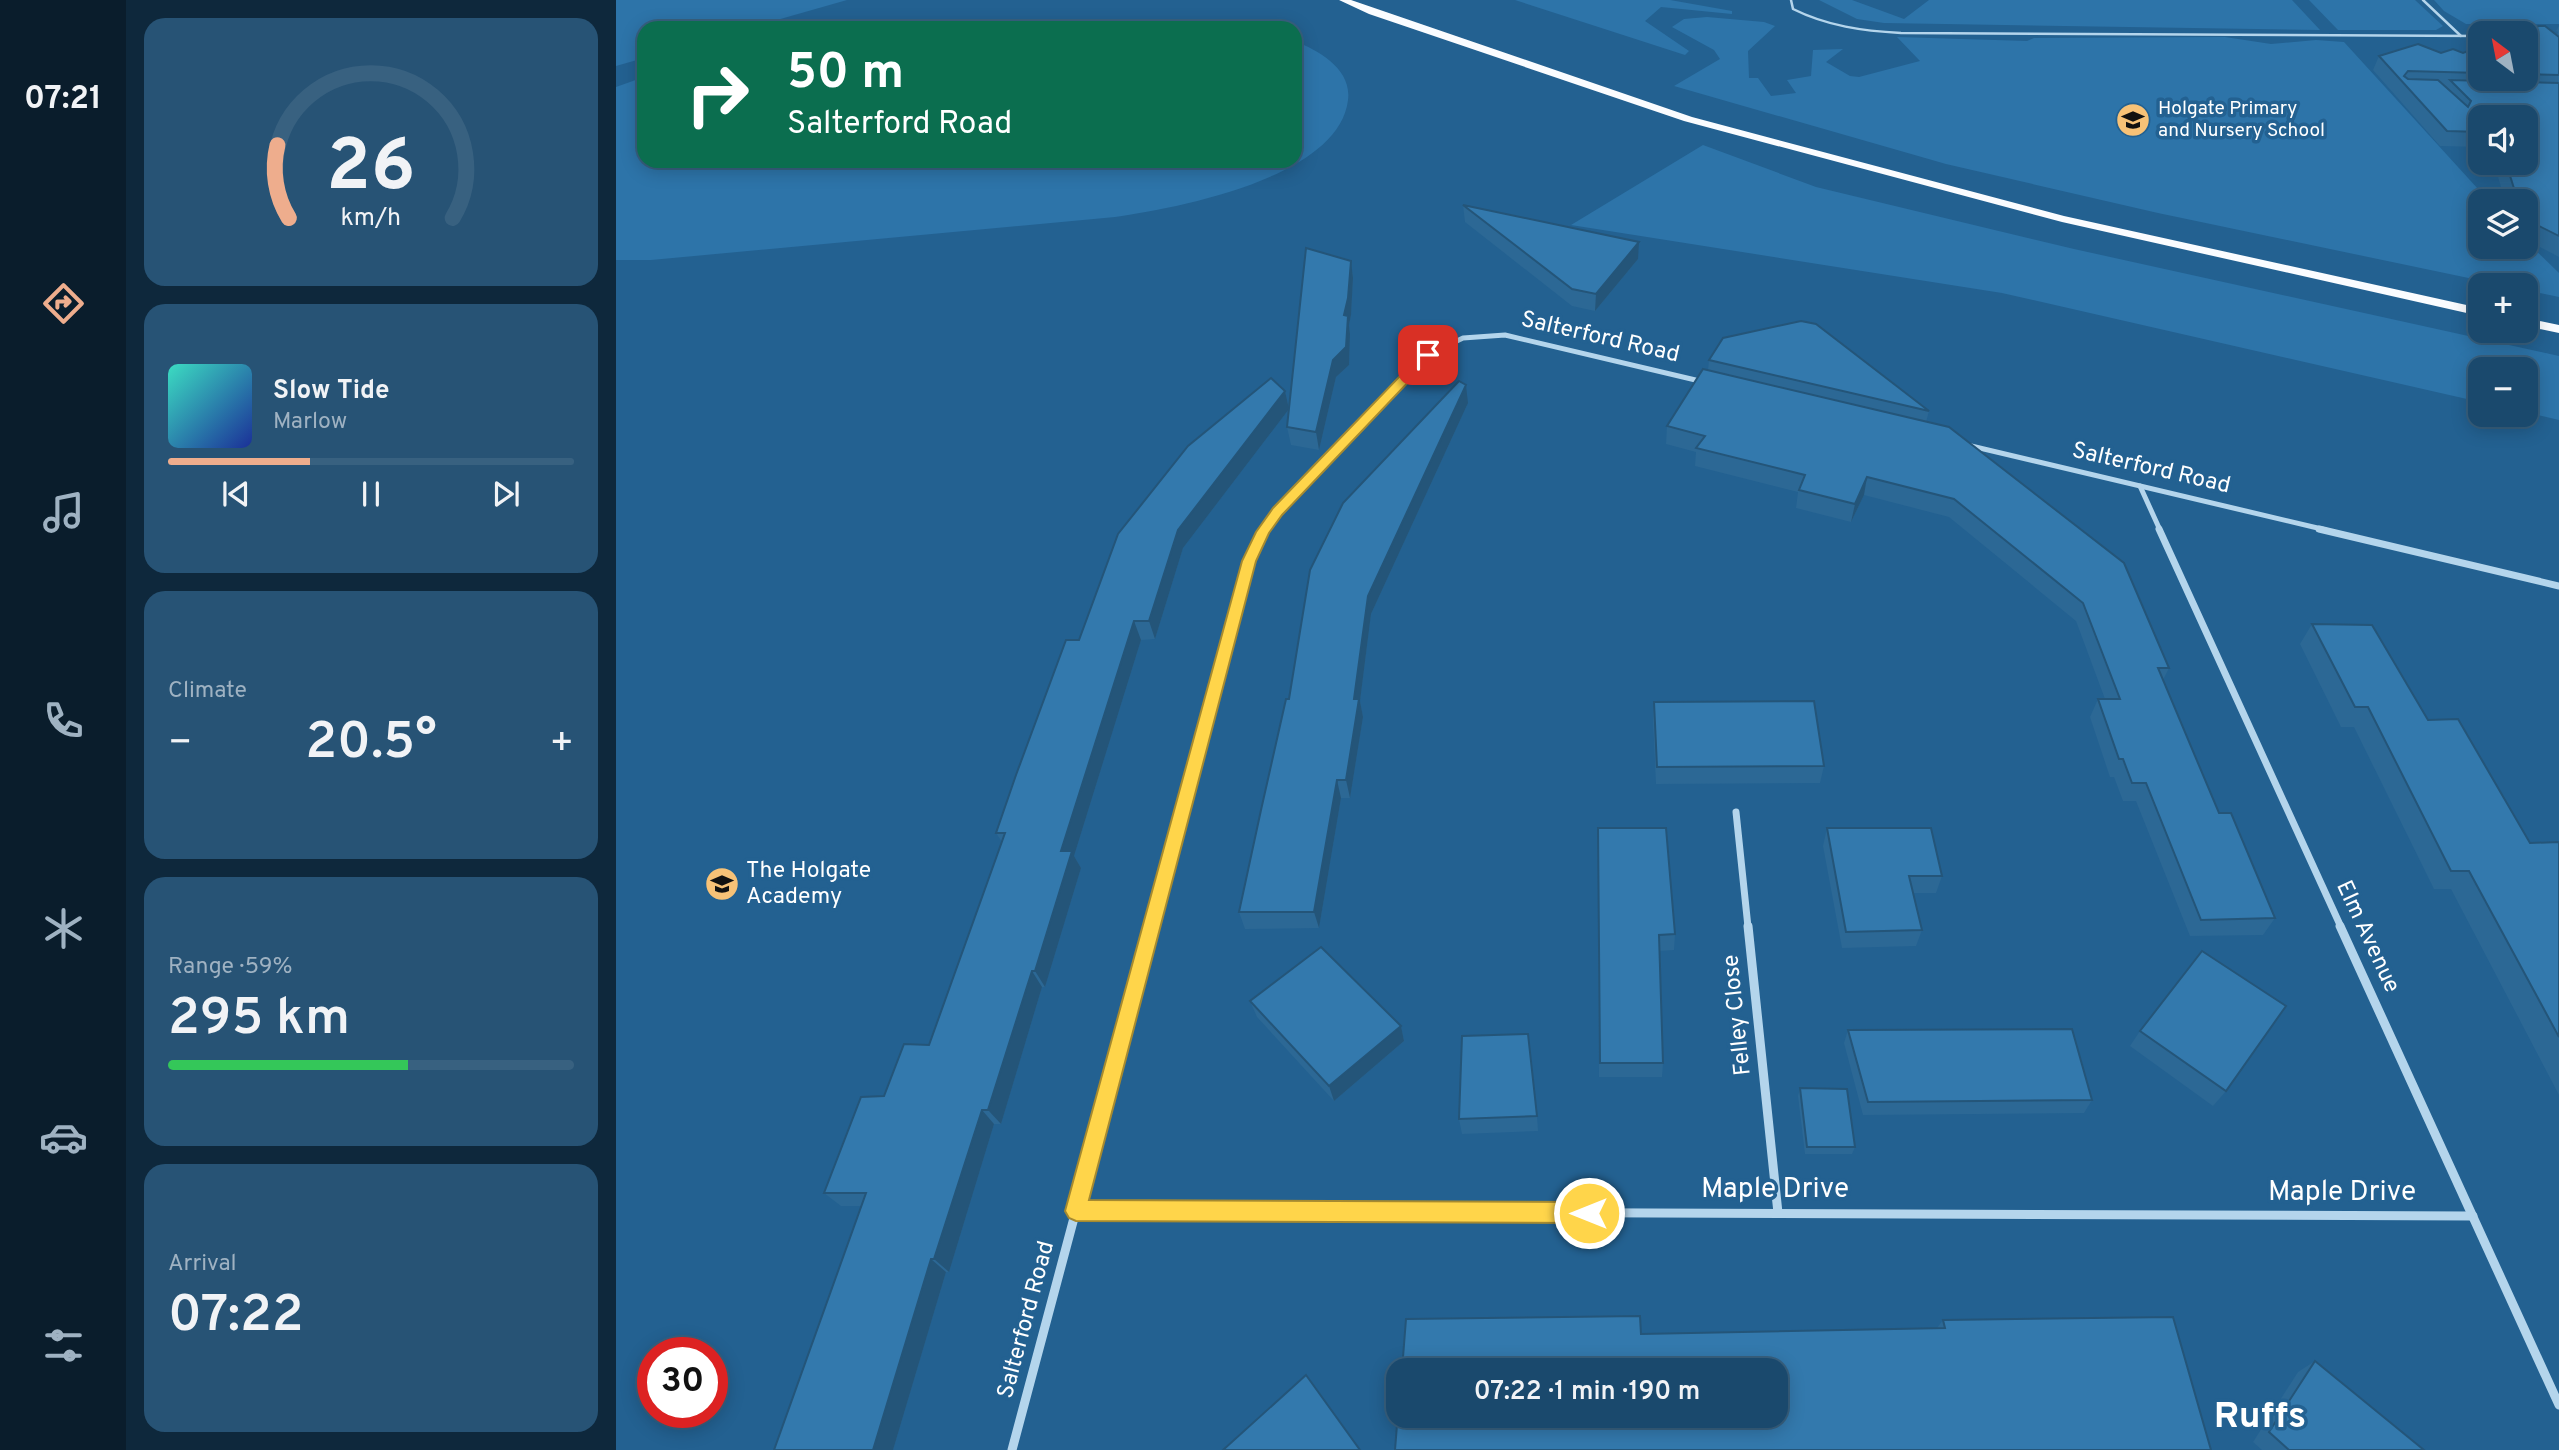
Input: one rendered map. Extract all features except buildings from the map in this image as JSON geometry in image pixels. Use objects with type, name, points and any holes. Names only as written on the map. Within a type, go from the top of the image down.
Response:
[{"type":"main road","points":[[1343,0],[1702,123],[2062,219],[2468,309]]},
{"type":"main road","points":[[2538,325],[2559,329]]},
{"type":"street","name":"Salterford Road","points":[[1012,1450],[1249,561],[1263,532],[1278,512],[1428,355],[1463,338],[1505,335],[1713,384]]},
{"type":"street","name":"Salterford Road","points":[[1953,442],[2559,586]]},
{"type":"street","name":"Elm Avenue","points":[[2140,486],[2559,1405]]},
{"type":"street","name":"Felley Close","points":[[1736,812],[1778,1213]]},
{"type":"street","name":"Maple Drive","points":[[1076,1211],[2473,1216]]},
{"type":"lane","points":[[1791,0],[1793,9],[1810,19],[1838,27],[1890,33],[2468,36]]},
{"type":"lane","points":[[2423,0],[2461,36]]},
{"type":"shaded area","points":[[616,0],[847,0],[774,21],[637,21],[637,60],[616,66]]},
{"type":"shaded area","points":[[1515,0],[1670,0],[1732,11],[1732,14],[1661,7],[1645,21],[1689,51],[1685,55]]},
{"type":"shaded area","points":[[1819,0],[1852,0],[1904,19],[1929,0],[2292,0],[2320,30],[1884,23],[1857,19]]},
{"type":"shaded area","points":[[2309,0],[2415,0],[2443,26],[2436,30],[2338,30]]},
{"type":"shaded area","points":[[2434,0],[2559,0],[2559,24],[2538,24],[2538,21],[2468,21],[2466,24],[2444,11]]},
{"type":"shaded area","name":"Holgate Primary and Nursery School","points":[[1707,17],[1764,22],[1775,26],[1748,51],[1749,78],[1758,78],[1771,96],[1796,93],[1787,80],[1811,76],[1813,50],[1843,49],[1826,62],[1850,76],[1859,77],[1920,61],[1897,37],[2027,41],[2034,38],[2225,37],[2271,44],[2316,40],[2344,42],[2478,189],[2468,189],[2468,259],[2538,259],[2538,253],[2559,273],[2559,297],[2538,293],[2538,273],[2468,273],[2468,278],[2158,213],[1946,164],[1674,86],[1720,59],[1714,50],[1672,27],[1684,19]]},
{"type":"shaded area","points":[[1302,44],[1332,63],[1345,79],[1348,89],[1348,100],[1338,127],[1317,150],[1302,160]]},
{"type":"shaded area","points":[[637,80],[637,168],[1289,168],[1214,197],[1115,217],[651,260],[616,260],[616,87]]},
{"type":"shaded area","points":[[1703,145],[1816,187],[2074,249],[2468,336],[2468,343],[2500,343],[2559,356],[2559,420],[2538,415],[2538,357],[2468,357],[2468,399],[2002,293],[1571,225]]},
{"type":"place","name":"Holgate Primary and Nursery School","points":[[2133,120]]},
{"type":"place","name":"The Holgate Academy","points":[[722,884]]},
{"type":"district","name":"Ruffs","points":[[2260,1417]]},
{"type":"route","points":[[1428,355],[1278,512],[1263,532],[1249,561],[1076,1211],[1589,1213]]}]
